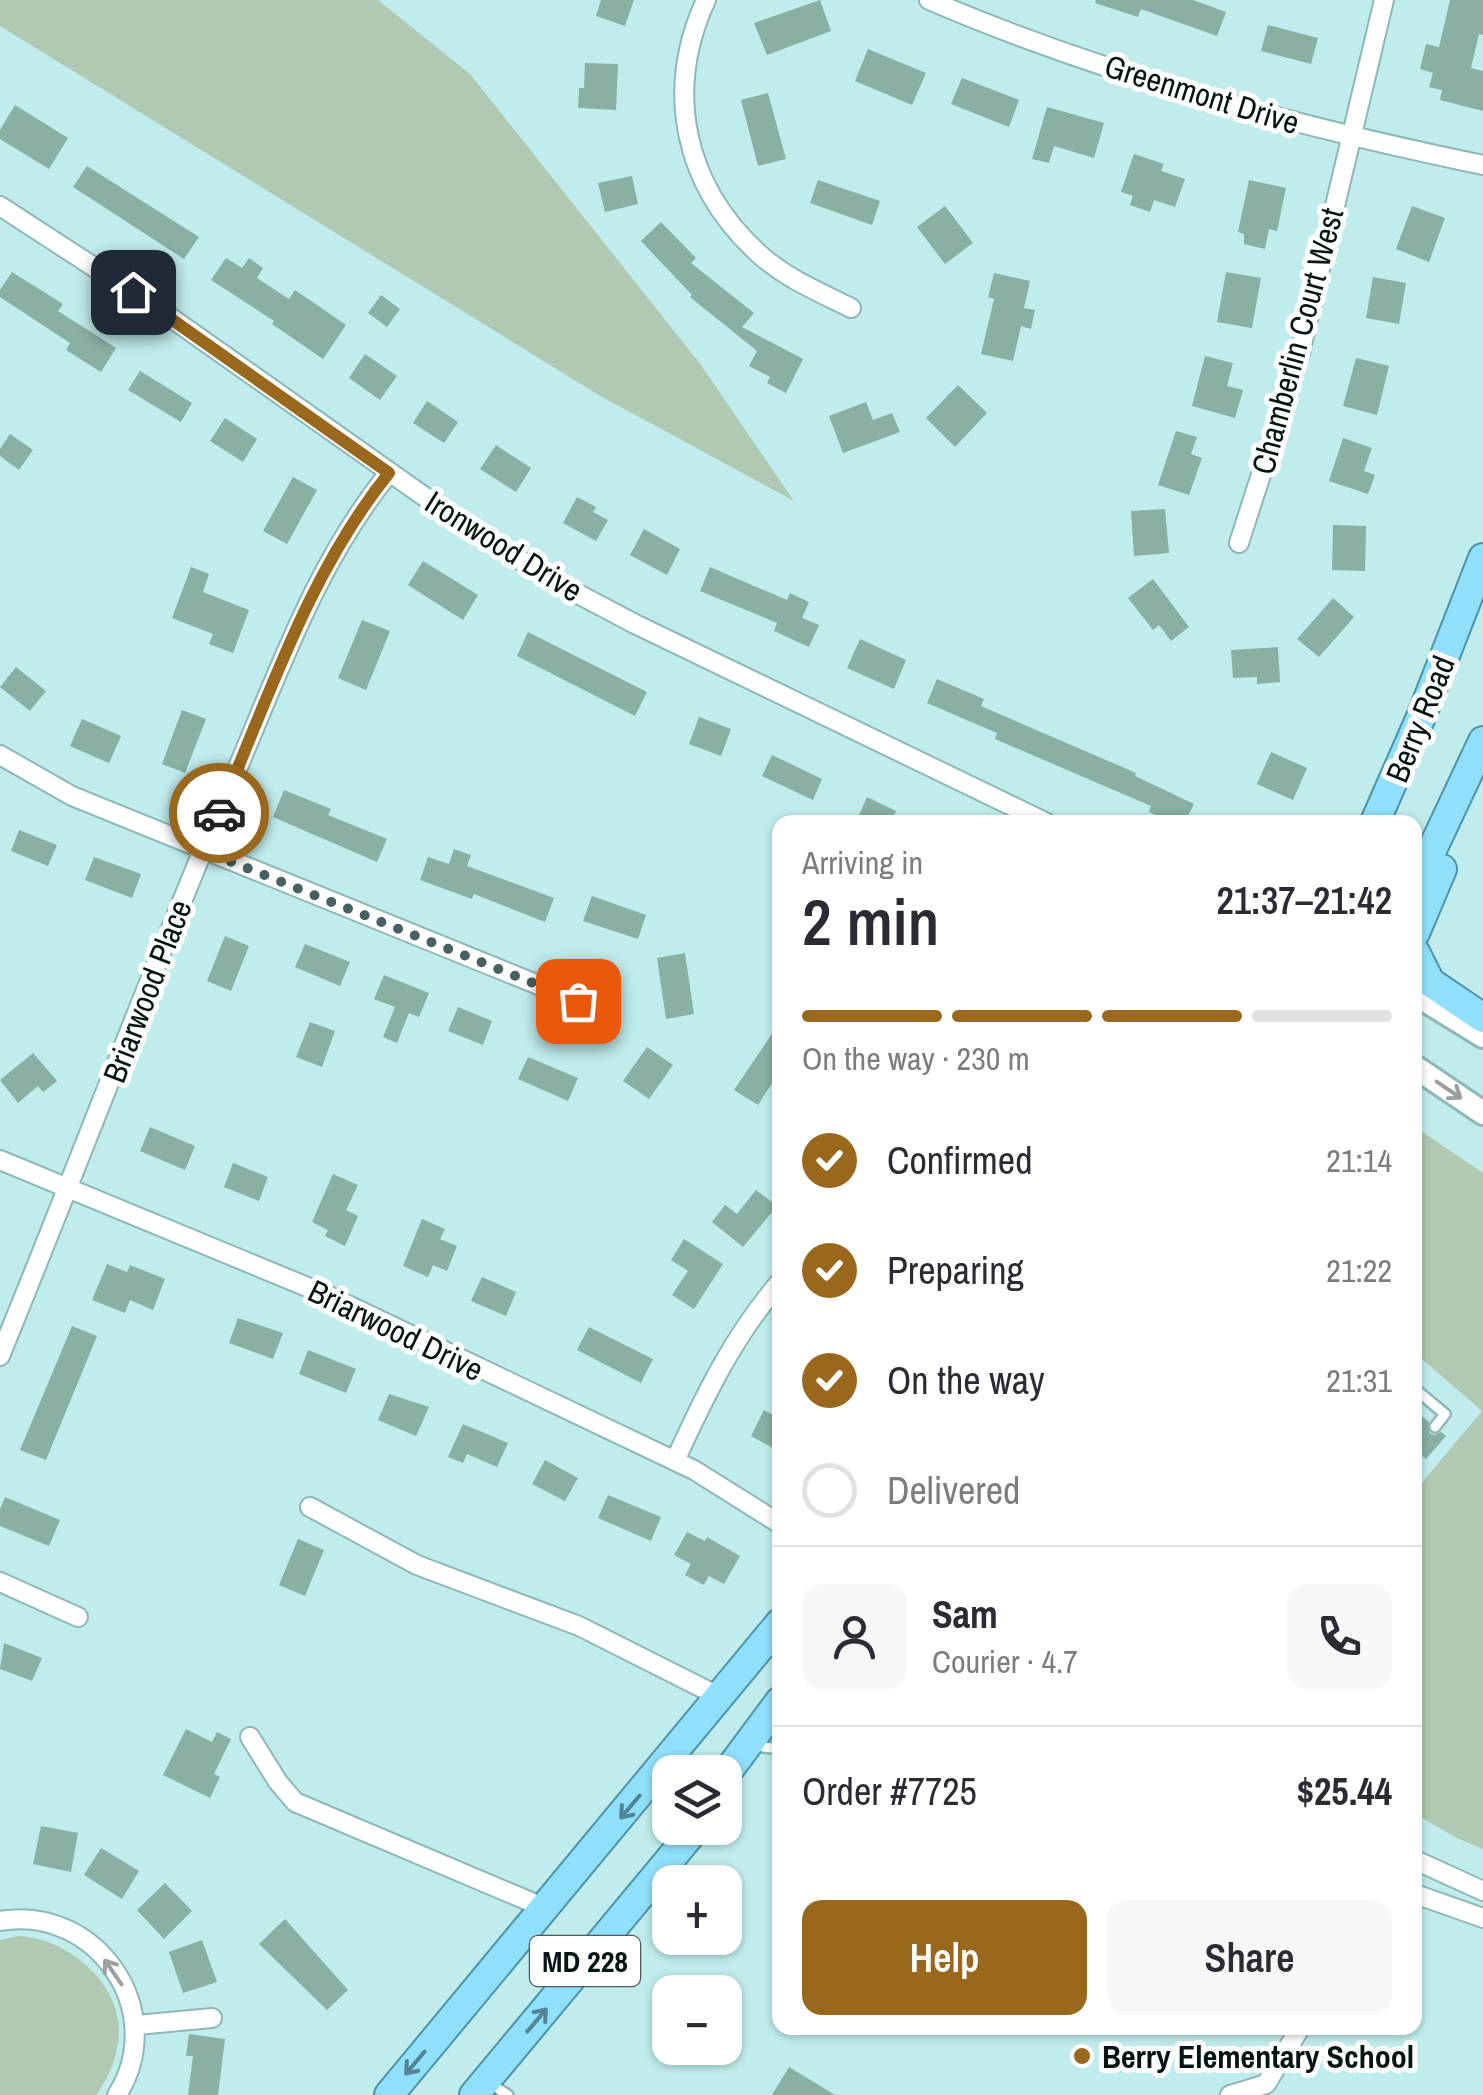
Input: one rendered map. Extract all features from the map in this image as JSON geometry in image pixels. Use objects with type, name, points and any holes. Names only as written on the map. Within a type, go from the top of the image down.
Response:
[{"type":"highway","name":"Berry Road","points":[[1378,815],[1483,558]]},
{"type":"highway","name":"Berry Road","points":[[1422,872],[1483,742]]},
{"type":"highway","points":[[1422,911],[1469,815],[1462,790]]},
{"type":"highway","points":[[1422,966],[1430,982],[1483,1018]]},
{"type":"highway","name":"MD 228","points":[[388,2095],[772,1633]]},
{"type":"highway","points":[[740,1755],[772,1713]]},
{"type":"highway","points":[[742,1775],[772,1742]]},
{"type":"highway","name":"MD 228","points":[[490,2090],[679,1845]]},
{"type":"main road","points":[[1422,998],[1483,1036]]},
{"type":"main road","points":[[1422,1071],[1483,1113]]},
{"type":"street","points":[[706,0],[690,40],[683,106],[695,161],[705,184],[720,212],[758,253],[795,280],[851,308]]},
{"type":"street","name":"Greenmont Drive","points":[[929,0],[980,23],[1102,64],[1352,138],[1483,165]]},
{"type":"street","name":"Chamberlin Court West","points":[[1239,544],[1300,353],[1384,0]]},
{"type":"street","name":"Ironwood Drive","points":[[0,206],[160,310],[510,555],[599,605],[1031,815]]},
{"type":"street","name":"Briarwood Place","points":[[0,1356],[202,850],[317,584],[360,510],[389,473]]},
{"type":"street","points":[[0,756],[72,796],[578,1001]]},
{"type":"street","name":"Briarwood Drive","points":[[0,1160],[329,1296],[675,1461],[735,1493],[772,1518]]},
{"type":"street","points":[[675,1461],[751,1315],[772,1291]]},
{"type":"street","points":[[310,1507],[417,1565],[579,1626],[720,1697]]},
{"type":"street","points":[[0,1582],[78,1617]]},
{"type":"street","points":[[250,1737],[278,1782],[296,1802],[546,1908]]},
{"type":"street","points":[[1422,1863],[1483,1891]]},
{"type":"street","points":[[1422,1896],[1483,1918]]},
{"type":"street","points":[[0,1921],[41,1921],[84,1940],[97,1950],[122,1984],[137,2025],[133,2060],[117,2095]]},
{"type":"street","points":[[137,2025],[212,2018]]},
{"type":"street","points":[[1230,2095],[1264,2090],[1296,2035]]},
{"type":"lane","points":[[1422,1396],[1445,1414],[1435,1427]]},
{"type":"green space","points":[[0,0],[378,0],[470,74],[701,365],[794,501],[597,394],[0,26]]},
{"type":"green space","points":[[1422,1132],[1483,1173],[1483,1849],[1422,1818],[1422,1483],[1482,1411],[1422,1359]]},
{"type":"green space","points":[[36,1938],[70,1953],[99,1978],[109,1994],[116,2011],[119,2038],[113,2064],[96,2095],[0,2095],[0,1940]]},
{"type":"building","points":[[601,0],[634,0],[625,26],[596,16]]},
{"type":"building","points":[[820,0],[831,31],[767,55],[754,23]]},
{"type":"building","points":[[1193,0],[1226,12],[1217,36],[1141,9],[1138,17],[1095,3]]},
{"type":"building","points":[[1450,0],[1483,0],[1483,35],[1479,34],[1471,68],[1483,71],[1483,111],[1440,100],[1442,90],[1429,87],[1433,73],[1420,69],[1426,44],[1439,47]]},
{"type":"building","points":[[1268,25],[1318,38],[1311,64],[1261,51]]},
{"type":"building","points":[[868,49],[926,73],[912,105],[855,81]]},
{"type":"building","points":[[585,63],[618,64],[616,110],[578,108]]},
{"type":"building","points":[[962,78],[1019,100],[1009,127],[951,104]]},
{"type":"building","points":[[768,93],[786,159],[758,166],[741,100]]},
{"type":"building","points":[[15,105],[68,138],[49,169],[0,139],[0,130]]},
{"type":"building","points":[[1047,107],[1104,123],[1094,158],[1054,146],[1049,163],[1032,159]]},
{"type":"building","points":[[1134,154],[1164,164],[1161,171],[1185,179],[1175,207],[1154,200],[1150,212],[1130,205],[1133,196],[1121,192]]},
{"type":"building","points":[[87,166],[199,237],[184,259],[73,187]]},
{"type":"building","points":[[632,176],[638,204],[605,212],[598,183]]},
{"type":"building","points":[[818,180],[880,201],[872,225],[810,203]]},
{"type":"building","points":[[1249,180],[1286,188],[1277,231],[1269,229],[1265,249],[1244,244],[1244,234],[1238,232]]},
{"type":"building","points":[[945,206],[973,243],[945,264],[917,227]]},
{"type":"building","points":[[1412,206],[1445,218],[1429,262],[1396,249]]},
{"type":"building","points":[[661,222],[696,258],[691,263],[754,313],[742,327],[803,359],[786,393],[767,383],[770,377],[749,366],[757,351],[690,297],[641,241]]},
{"type":"building","points":[[226,258],[242,268],[249,258],[263,268],[257,278],[289,299],[295,290],[346,325],[323,359],[211,280]]},
{"type":"building","points":[[12,272],[63,304],[58,311],[116,348],[101,372],[66,350],[70,343],[0,297],[0,290]]},
{"type":"building","points":[[1226,272],[1261,278],[1252,328],[1217,322]]},
{"type":"building","points":[[994,273],[1030,281],[1024,308],[1035,310],[1031,329],[1021,326],[1013,361],[981,354],[994,299],[988,297]]},
{"type":"building","points":[[1373,277],[1406,283],[1399,324],[1366,318]]},
{"type":"building","points":[[381,295],[400,309],[387,327],[368,313]]},
{"type":"building","points":[[365,354],[397,376],[380,400],[349,378]]},
{"type":"building","points":[[1205,356],[1233,363],[1227,386],[1243,390],[1235,418],[1192,406]]},
{"type":"building","points":[[1356,358],[1389,366],[1377,415],[1343,406]]},
{"type":"building","points":[[140,371],[192,403],[181,422],[128,390]]},
{"type":"building","points":[[958,385],[987,413],[955,447],[926,418]]},
{"type":"building","points":[[427,401],[458,422],[444,443],[413,423]]},
{"type":"building","points":[[866,402],[873,420],[892,413],[900,432],[843,453],[829,416]]},
{"type":"building","points":[[225,418],[257,439],[243,462],[210,441]]},
{"type":"building","points":[[1176,431],[1197,437],[1191,454],[1202,458],[1189,495],[1158,485]]},
{"type":"building","points":[[10,434],[33,450],[19,470],[0,456]]},
{"type":"building","points":[[1343,438],[1372,448],[1364,471],[1375,475],[1368,494],[1329,481]]},
{"type":"building","points":[[496,445],[531,468],[516,492],[480,469]]},
{"type":"building","points":[[293,477],[317,490],[287,544],[263,531]]},
{"type":"building","points":[[577,497],[596,507],[593,512],[608,520],[596,541],[563,523]]},
{"type":"building","points":[[1165,509],[1169,553],[1134,556],[1131,511]]},
{"type":"building","points":[[1333,525],[1366,526],[1365,571],[1332,570]]},
{"type":"building","points":[[644,529],[680,549],[667,575],[630,555]]},
{"type":"building","points":[[423,561],[478,595],[463,620],[408,585]]},
{"type":"building","points":[[191,567],[209,574],[203,592],[249,610],[233,653],[209,644],[213,634],[172,618]]},
{"type":"building","points":[[710,567],[787,600],[790,593],[809,602],[802,618],[819,625],[809,647],[774,631],[777,623],[700,591]]},
{"type":"building","points":[[1153,579],[1189,627],[1171,641],[1159,625],[1153,630],[1128,598]]},
{"type":"building","points":[[1333,598],[1354,617],[1319,657],[1297,639]]},
{"type":"building","points":[[362,620],[390,631],[366,690],[338,678]]},
{"type":"building","points":[[528,632],[647,692],[635,716],[517,656]]},
{"type":"building","points":[[860,639],[906,660],[894,689],[847,668]]},
{"type":"building","points":[[1278,647],[1280,682],[1257,684],[1257,677],[1233,678],[1231,650]]},
{"type":"building","points":[[16,667],[46,691],[30,711],[0,687]]},
{"type":"building","points":[[937,679],[984,699],[981,706],[1136,773],[1135,776],[1194,804],[1188,815],[1156,815],[1149,812],[1151,806],[995,739],[997,733],[927,703]]},
{"type":"building","points":[[182,710],[206,719],[185,773],[162,764]]},
{"type":"building","points":[[699,717],[731,729],[721,756],[689,744]]},
{"type":"building","points":[[82,719],[121,736],[109,763],[70,746]]},
{"type":"building","points":[[1271,752],[1307,768],[1293,800],[1257,784]]},
{"type":"building","points":[[772,755],[822,779],[813,800],[762,776]]},
{"type":"building","points":[[284,790],[331,809],[328,815],[387,839],[377,862],[273,817]]},
{"type":"building","points":[[867,797],[896,811],[894,815],[859,815]]},
{"type":"building","points":[[19,830],[57,845],[48,866],[11,851]]},
{"type":"building","points":[[454,849],[471,855],[467,866],[554,898],[545,922],[474,894],[472,899],[420,880],[428,857],[449,864]]},
{"type":"building","points":[[94,857],[141,874],[132,898],[85,880]]},
{"type":"building","points":[[592,896],[646,915],[638,939],[583,921]]},
{"type":"building","points":[[225,936],[249,946],[231,991],[207,981]]},
{"type":"building","points":[[305,944],[350,962],[340,986],[295,967]]},
{"type":"building","points":[[685,953],[694,1014],[666,1019],[657,958]]},
{"type":"building","points":[[384,975],[429,993],[419,1017],[409,1013],[397,1043],[383,1037],[395,1007],[374,999]]},
{"type":"building","points":[[458,1007],[492,1021],[483,1045],[448,1031]]},
{"type":"building","points":[[310,1022],[335,1031],[322,1067],[296,1057]]},
{"type":"building","points":[[772,1034],[772,1083],[758,1105],[734,1090]]},
{"type":"building","points":[[647,1047],[673,1065],[649,1099],[623,1081]]},
{"type":"building","points":[[33,1053],[57,1081],[43,1092],[38,1086],[18,1103],[0,1080]]},
{"type":"building","points":[[528,1057],[578,1078],[568,1101],[518,1079]]},
{"type":"building","points":[[150,1127],[195,1146],[185,1170],[140,1151]]},
{"type":"building","points":[[233,1163],[268,1177],[259,1201],[224,1187]]},
{"type":"building","points":[[333,1174],[358,1185],[346,1210],[358,1216],[345,1246],[325,1236],[328,1230],[312,1222]]},
{"type":"building","points":[[756,1190],[772,1202],[772,1212],[743,1247],[712,1222],[725,1205],[737,1214]]},
{"type":"building","points":[[422,1219],[445,1229],[440,1239],[457,1246],[447,1271],[433,1265],[428,1277],[403,1266]]},
{"type":"building","points":[[684,1239],[723,1264],[694,1309],[672,1295],[688,1271],[671,1260]]},
{"type":"building","points":[[107,1264],[127,1272],[130,1265],[165,1279],[153,1310],[130,1300],[125,1313],[92,1300]]},
{"type":"building","points":[[482,1277],[516,1292],[506,1316],[471,1301]]},
{"type":"building","points":[[238,1318],[283,1333],[273,1359],[229,1343]]},
{"type":"building","points":[[72,1326],[97,1336],[46,1460],[20,1450]]},
{"type":"building","points":[[589,1327],[653,1359],[641,1383],[577,1350]]},
{"type":"building","points":[[308,1350],[356,1369],[346,1393],[299,1374]]},
{"type":"building","points":[[389,1394],[429,1407],[416,1436],[378,1420]]},
{"type":"building","points":[[764,1410],[772,1414],[772,1448],[751,1436]]},
{"type":"building","points":[[1422,1416],[1429,1422],[1429,1433],[1441,1432],[1446,1436],[1426,1459],[1422,1456]]},
{"type":"building","points":[[463,1424],[508,1443],[497,1467],[467,1454],[463,1463],[448,1457]]},
{"type":"building","points":[[545,1460],[578,1478],[565,1501],[532,1484]]},
{"type":"building","points":[[608,1495],[661,1517],[651,1541],[598,1518]]},
{"type":"building","points":[[5,1497],[60,1520],[49,1546],[0,1526]]},
{"type":"building","points":[[687,1532],[705,1541],[707,1537],[740,1556],[724,1584],[709,1576],[704,1585],[685,1575],[691,1564],[674,1555]]},
{"type":"building","points":[[298,1539],[324,1550],[305,1596],[279,1585]]},
{"type":"building","points":[[4,1643],[42,1658],[32,1681],[0,1669]]},
{"type":"building","points":[[186,1729],[212,1742],[217,1732],[231,1739],[214,1774],[220,1777],[210,1798],[163,1775]]},
{"type":"building","points":[[41,1826],[78,1833],[71,1872],[33,1864]]},
{"type":"building","points":[[101,1848],[139,1871],[122,1899],[84,1875]]},
{"type":"building","points":[[165,1883],[192,1911],[164,1939],[137,1910]]},
{"type":"building","points":[[285,1919],[348,1990],[327,2010],[259,1944]]},
{"type":"building","points":[[202,1940],[217,1982],[183,1993],[169,1952]]},
{"type":"building","points":[[189,2034],[225,2039],[218,2095],[188,2095],[193,2056],[186,2056]]},
{"type":"building","points":[[789,2067],[835,2095],[772,2095]]},
{"type":"way so far","points":[[219,813],[202,850],[578,1001]]},
{"type":"place","name":"Berry Elementary School","points":[[1082,2056]]},
{"type":"route","points":[[133,292],[389,473],[360,510],[317,584],[219,813]]}]
